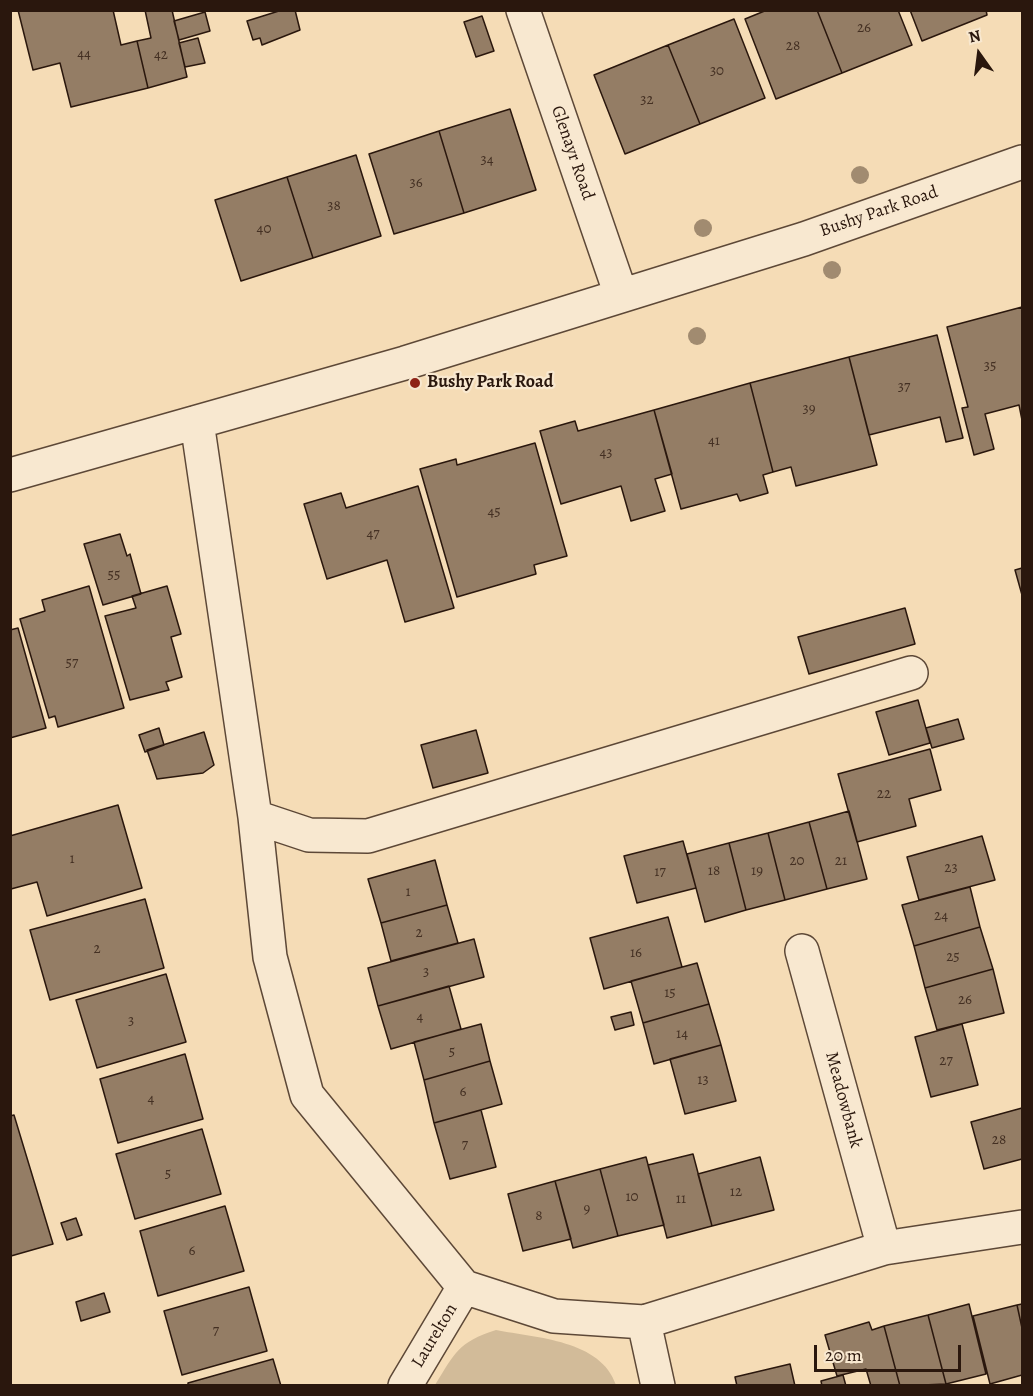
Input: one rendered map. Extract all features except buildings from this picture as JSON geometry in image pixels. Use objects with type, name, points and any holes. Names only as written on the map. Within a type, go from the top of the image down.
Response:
[{"type":"street","name":"Glenayr Road","points":[[523,10],[621,295]]},
{"type":"street","name":"Bushy Park Road","points":[[10,475],[405,363],[804,239],[1023,162]]},
{"type":"street","points":[[197,422],[255,817],[270,957],[307,1095],[464,1287],[554,1316],[644,1322],[884,1248],[1023,1227]]},
{"type":"street","points":[[255,817],[309,835],[368,836],[911,673]]},
{"type":"street","name":"Meadowbank","points":[[802,951],[884,1248]]},
{"type":"street","name":"Laurelton","points":[[405,1386],[464,1287]]},
{"type":"street","points":[[644,1322],[658,1386]]},
{"type":"shaded area","points":[[496,1330],[548,1339],[582,1350],[597,1359],[608,1370],[616,1385],[435,1385],[453,1357],[465,1344]]},
{"type":"place","name":"Bushy Park Road","points":[[415,383]]}]
